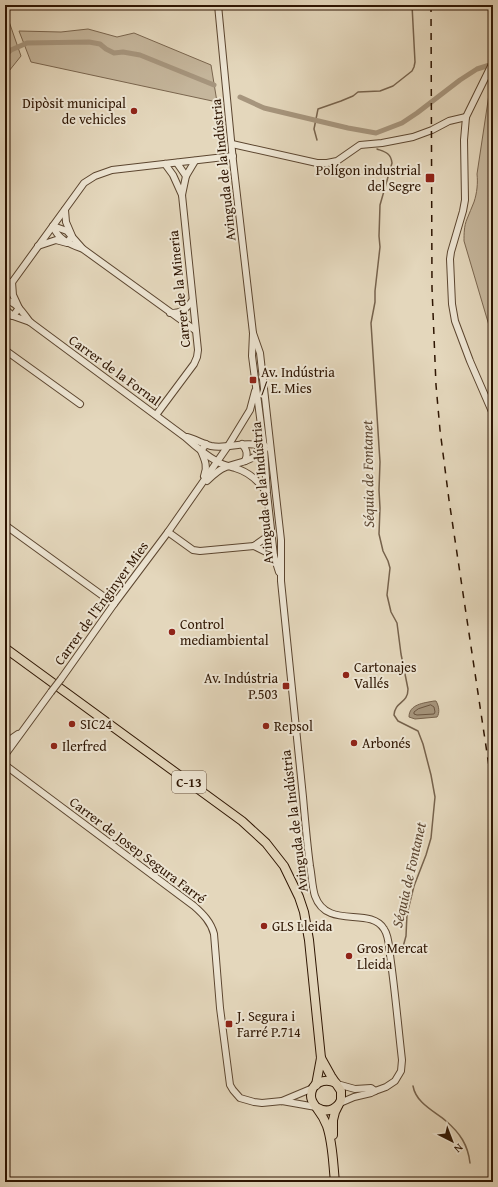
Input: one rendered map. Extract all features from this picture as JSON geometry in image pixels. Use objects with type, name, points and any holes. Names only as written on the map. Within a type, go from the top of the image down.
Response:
[{"type":"main road","name":"C-13","points":[[5,648],[242,821],[254,831],[284,866],[292,880],[304,912],[309,940],[322,1058],[341,1091],[341,1100],[333,1120],[333,1137],[331,1146]]},
{"type":"main road","name":"C-13","points":[[322,1058],[311,1098],[327,1128],[331,1146],[335,1182]]},
{"type":"main road","points":[[314,1086],[323,1081],[332,1081],[336,1084]]},
{"type":"main road","points":[[317,1108],[324,1111],[330,1111],[339,1104]]},
{"type":"main road","points":[[331,1182],[332,1159]]},
{"type":"street","name":"Avinguda de la Indústria","points":[[218,5],[253,333],[252,356],[264,448],[274,556],[281,581]]},
{"type":"street","points":[[493,62],[466,117],[464,140],[465,191],[463,211],[451,252],[450,265],[453,312],[457,326],[493,414]]},
{"type":"street","points":[[232,144],[317,163],[327,163],[342,158],[360,145],[382,143],[413,137],[432,130],[449,121],[466,117]]},
{"type":"street","points":[[5,292],[84,183],[95,176],[112,170],[233,156]]},
{"type":"street","name":"Carrer de la Mineria","points":[[156,415],[194,364],[197,357],[198,350],[182,195],[186,176],[195,161]]},
{"type":"street","points":[[173,176],[177,163]]},
{"type":"street","points":[[177,163],[186,176]]},
{"type":"street","name":"Carrer de la Mineria","points":[[165,164],[173,176],[182,195]]},
{"type":"street","points":[[65,210],[66,222],[72,236]]},
{"type":"street","points":[[53,226],[65,230],[83,249],[170,313],[196,330]]},
{"type":"street","points":[[53,226],[58,235],[67,243]]},
{"type":"street","points":[[67,243],[72,236]]},
{"type":"street","points":[[38,246],[56,240],[83,249]]},
{"type":"street","name":"Carrer de la Fornal","points":[[12,282],[14,295],[19,308]]},
{"type":"street","name":"Carrer de la Fornal","points":[[5,300],[12,302],[30,322],[186,437],[201,451],[217,461],[250,474],[260,483],[267,493]]},
{"type":"street","points":[[170,313],[178,313],[183,311],[192,301]]},
{"type":"street","points":[[13,316],[19,308]]},
{"type":"street","name":"Carrer de la Fornal","points":[[5,309],[13,316]]},
{"type":"street","name":"Carrer de la Fornal","points":[[5,314],[30,322]]},
{"type":"street","name":"Avinguda de la Indústria","points":[[253,333],[260,353],[270,437],[281,540],[281,581],[314,895],[320,905],[330,913],[338,916],[363,918],[378,923],[385,930],[392,967],[402,1065],[401,1070],[395,1081],[386,1087],[339,1104]]},
{"type":"street","points":[[5,350],[80,404]]},
{"type":"street","name":"Carrer de l'Enginyer Mies","points":[[5,755],[168,532],[228,446],[250,410],[256,386]]},
{"type":"street","name":"Carrer de la Fornal","points":[[186,437],[217,447],[254,444],[264,448]]},
{"type":"street","name":"Carrer de l'Enginyer Mies","points":[[199,488],[216,473],[228,466],[251,460],[258,455],[270,437]]},
{"type":"street","points":[[199,488],[206,470],[206,464],[201,451],[206,444]]},
{"type":"street","points":[[242,444],[248,455],[245,461]]},
{"type":"street","points":[[264,448],[272,456]]},
{"type":"street","points":[[5,525],[114,604]]},
{"type":"street","points":[[168,532],[193,550],[200,551],[254,546],[272,534]]},
{"type":"street","points":[[254,546],[274,556]]},
{"type":"street","name":"Carrer de l'Enginyer Mies","points":[[5,743],[22,731]]},
{"type":"street","name":"Carrer de Josep Segura Farré","points":[[5,765],[194,906],[206,918],[214,934],[220,1008],[230,1085],[236,1093],[243,1100],[262,1103],[282,1101],[317,1108]]},
{"type":"street","points":[[336,1084],[355,1089],[371,1088],[375,1091]]},
{"type":"street","name":"Carrer de Josep Segura Farré","points":[[282,1101],[314,1086]]},
{"type":"shaded area","points":[[5,10],[21,56],[5,76]]},
{"type":"shaded area","points":[[88,29],[117,37],[134,33],[211,65],[217,102],[31,62],[19,31],[61,32]]},
{"type":"shaded area","points":[[493,75],[493,339],[464,241],[464,233],[465,224],[477,192],[477,174]]},
{"type":"water","points":[[436,701],[438,707],[439,714],[437,717],[415,719],[409,717],[414,707]]},
{"type":"waterway","name":"Séquia de Fontanet","points":[[317,140],[314,129],[318,109],[353,96],[358,92],[380,91],[393,86],[412,71],[415,62],[412,5]]},
{"type":"waterway","points":[[5,55],[11,50],[27,43],[89,42],[100,44],[114,53],[123,52],[140,55],[214,85]]},
{"type":"waterway","points":[[240,97],[264,108],[348,128],[376,133],[402,123],[460,80],[477,69],[493,64]]},
{"type":"waterway","name":"Séquia de Fontanet","points":[[377,149],[389,155],[392,163],[380,205],[380,247],[375,302],[371,323],[380,462],[379,534],[383,551],[390,568],[387,595],[391,612],[397,623],[408,689],[406,697],[397,707],[394,715],[398,721],[418,731],[431,775],[435,797],[431,838],[414,886],[407,914],[406,936],[403,947]]},
{"type":"waterway","name":"Séquia de Fontanet","points":[[413,1086],[422,1102],[446,1121],[459,1135],[465,1145],[470,1163]]},
{"type":"railway","points":[[431,5],[432,288],[436,385],[449,500],[493,793]]},
{"type":"place","name":"Dipòsit municipal de vehicles","points":[[134,111]]},
{"type":"place","name":"Polígon industrial del Segre","points":[[430,178]]},
{"type":"place","name":"Av. Indústria / E. Mies","points":[[253,380]]},
{"type":"place","name":"Control mediambiental","points":[[172,632]]},
{"type":"place","name":"Cartonajes Vallés","points":[[346,675]]},
{"type":"place","name":"Av. Indústria P.503","points":[[286,686]]},
{"type":"place","name":"SIC24","points":[[72,724]]},
{"type":"place","name":"Repsol","points":[[266,726]]},
{"type":"place","name":"Arbonés","points":[[354,743]]},
{"type":"place","name":"Ilerfred","points":[[54,746]]},
{"type":"place","name":"GLS Lleida","points":[[264,926]]},
{"type":"place","name":"Gros Mercat Lleida","points":[[349,956]]},
{"type":"place","name":"J. Segura i Farré P.714","points":[[229,1024]]}]
